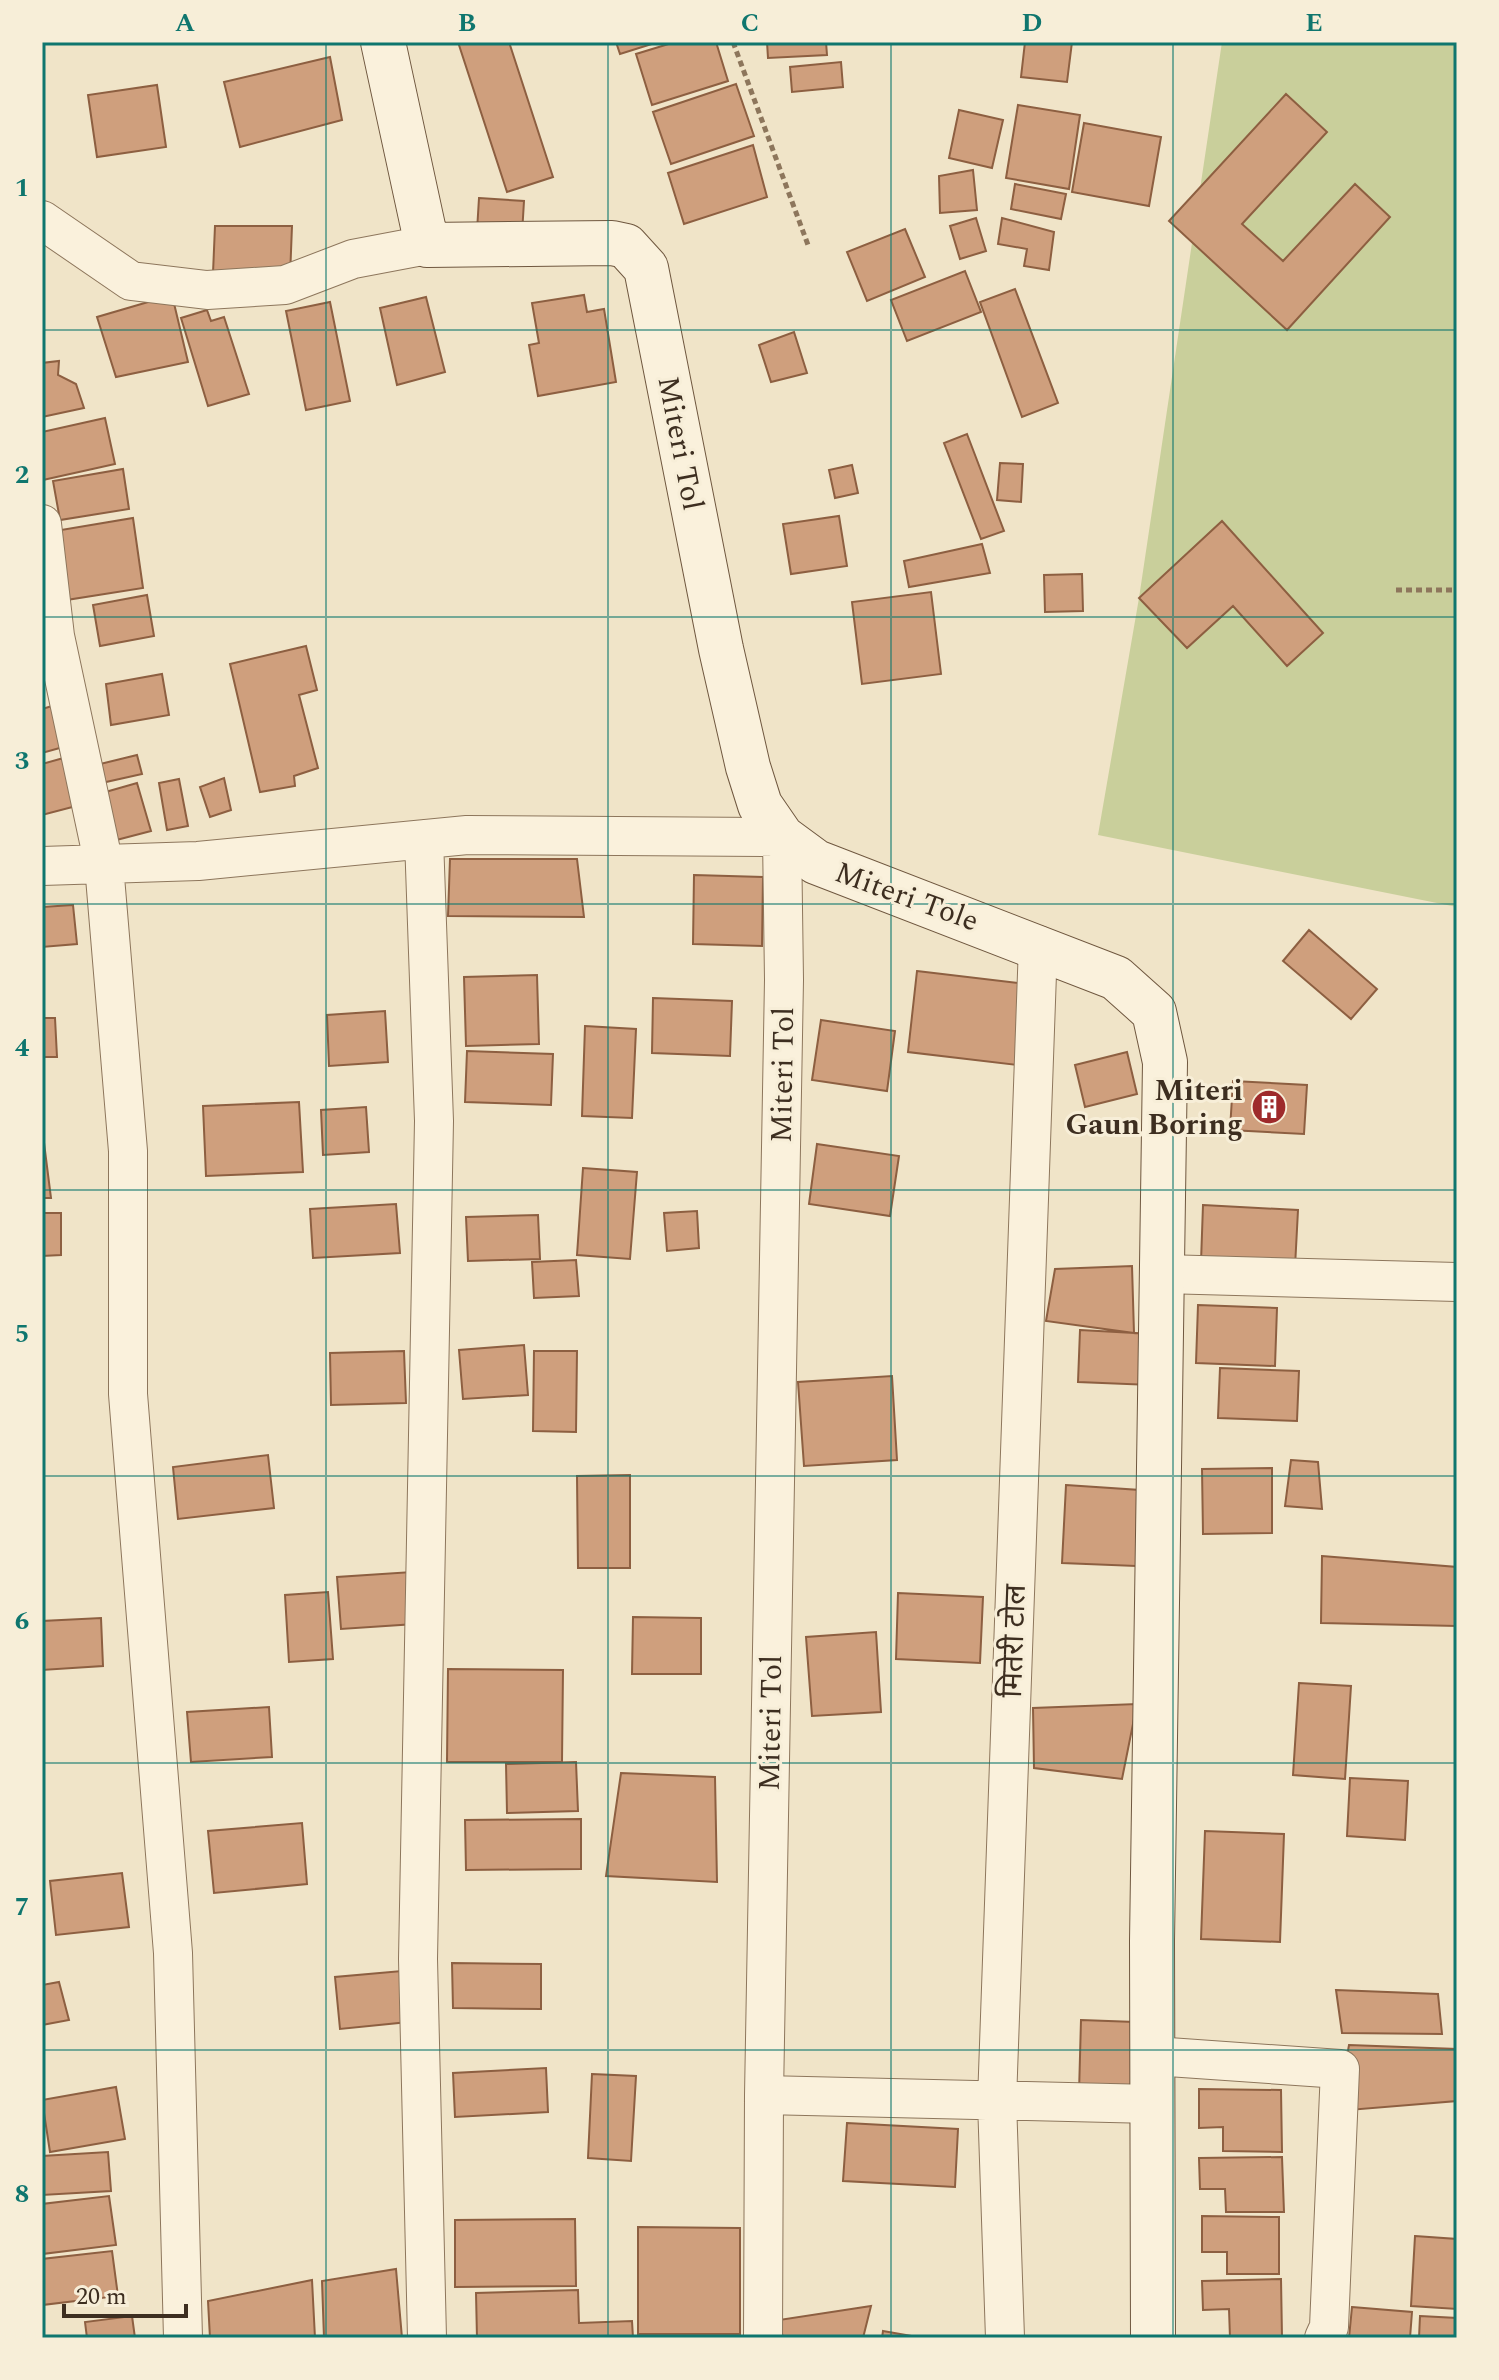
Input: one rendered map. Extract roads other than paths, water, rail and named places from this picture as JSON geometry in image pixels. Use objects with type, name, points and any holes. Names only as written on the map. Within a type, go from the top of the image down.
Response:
[{"type":"main road","points":[[383,42],[427,245]]},
{"type":"main road","name":"Miteri Tol","points":[[427,245],[612,243],[626,246],[646,268],[748,767],[760,805],[782,837]]},
{"type":"main road","name":"Miteri Tole","points":[[782,837],[816,862],[1038,945],[1116,978],[1154,1012],[1165,1062],[1163,1274]]},
{"type":"main road","points":[[1153,2338],[1152,1941],[1163,1274]]},
{"type":"street","points":[[42,220],[131,281],[207,290],[285,285],[353,259],[427,245]]},
{"type":"street","points":[[42,524],[55,636],[104,865],[128,1151],[128,1394],[173,1953],[183,2338]]},
{"type":"street","points":[[42,866],[198,861],[467,835],[782,837]]},
{"type":"street","name":"Miteri Tol","points":[[763,2338],[764,2095],[784,980],[782,837]]},
{"type":"street","points":[[424,839],[434,1121],[418,1959],[427,2338]]},
{"type":"street","name":"मितेरी टोल","points":[[1005,2338],[997,2101],[1038,945]]},
{"type":"street","points":[[1163,1274],[1457,1282]]},
{"type":"street","points":[[1154,2056],[1340,2069],[1329,2327],[1324,2338]]},
{"type":"street","points":[[764,2095],[1152,2104]]},
{"type":"place","name":"Miteri Gaun Boring","points":[[1269,1107]]}]
